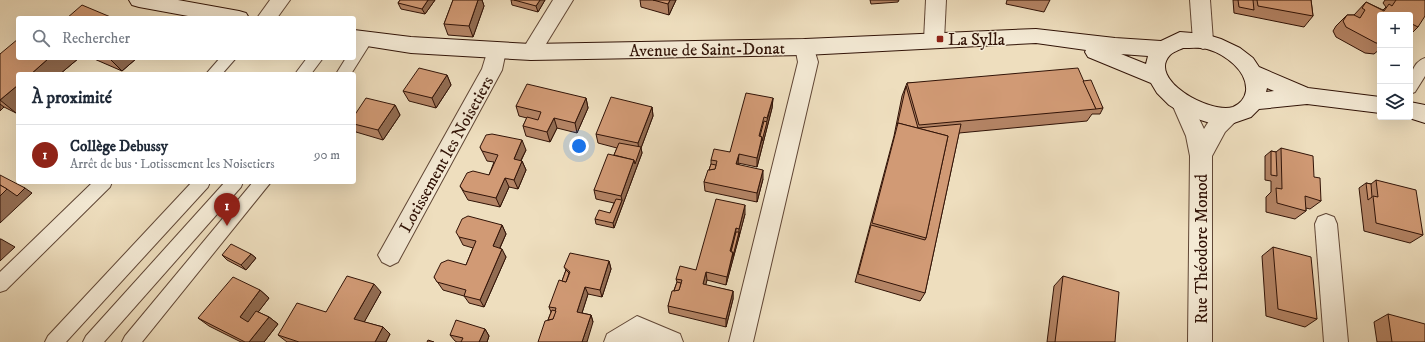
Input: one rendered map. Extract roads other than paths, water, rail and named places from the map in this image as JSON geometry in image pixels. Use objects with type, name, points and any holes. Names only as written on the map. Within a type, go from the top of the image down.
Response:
[{"type":"main road","points":[[139,0],[228,16]]},
{"type":"main road","points":[[268,16],[280,0]]},
{"type":"main road","points":[[531,52],[563,0]]},
{"type":"main road","points":[[934,40],[936,0]]},
{"type":"main road","points":[[1200,0],[1203,41]]},
{"type":"main road","name":"Avenue de Saint-Donat","points":[[360,38],[411,45],[531,52],[806,46],[1036,36],[1060,40],[1163,48]]},
{"type":"main road","name":"Avenue de Saint-Donat","points":[[1060,40],[1115,58],[1158,77]]},
{"type":"main road","points":[[1180,40],[1203,41],[1218,45],[1232,52],[1244,62],[1252,73],[1257,88],[1255,101],[1240,113],[1228,116],[1213,115],[1197,111],[1182,104],[1167,92],[1158,77],[1156,61],[1163,48],[1180,40]]},
{"type":"main road","points":[[741,342],[808,62],[806,46]]},
{"type":"main road","name":"Lotissement les Noisetiers","points":[[390,255],[492,70],[496,51]]},
{"type":"main road","points":[[1252,73],[1307,96]]},
{"type":"main road","points":[[1255,101],[1307,96],[1377,105]]},
{"type":"main road","name":"Rue Théodore Monod","points":[[1182,104],[1196,136],[1201,156],[1200,342]]},
{"type":"main road","points":[[1413,111],[1425,114]]},
{"type":"main road","name":"Rue Théodore Monod","points":[[1201,156],[1218,126],[1228,116]]},
{"type":"main road","points":[[1326,224],[1336,342]]},
{"type":"main road","points":[[616,342],[637,328],[671,342]]},
{"type":"lane","points":[[356,47],[360,38]]},
{"type":"lane","points":[[215,72],[227,60]]},
{"type":"lane","points":[[304,72],[314,60]]},
{"type":"lane","points":[[1412,84],[1425,64]]},
{"type":"lane","points":[[0,284],[102,184]]},
{"type":"lane","points":[[54,342],[200,184]]},
{"type":"lane","points":[[92,342],[233,184]]},
{"type":"lane","points":[[131,342],[261,184]]},
{"type":"place","name":"La Sylla","points":[[940,39]]},
{"type":"place","name":"Collège Debussy","points":[[227,226]]}]
